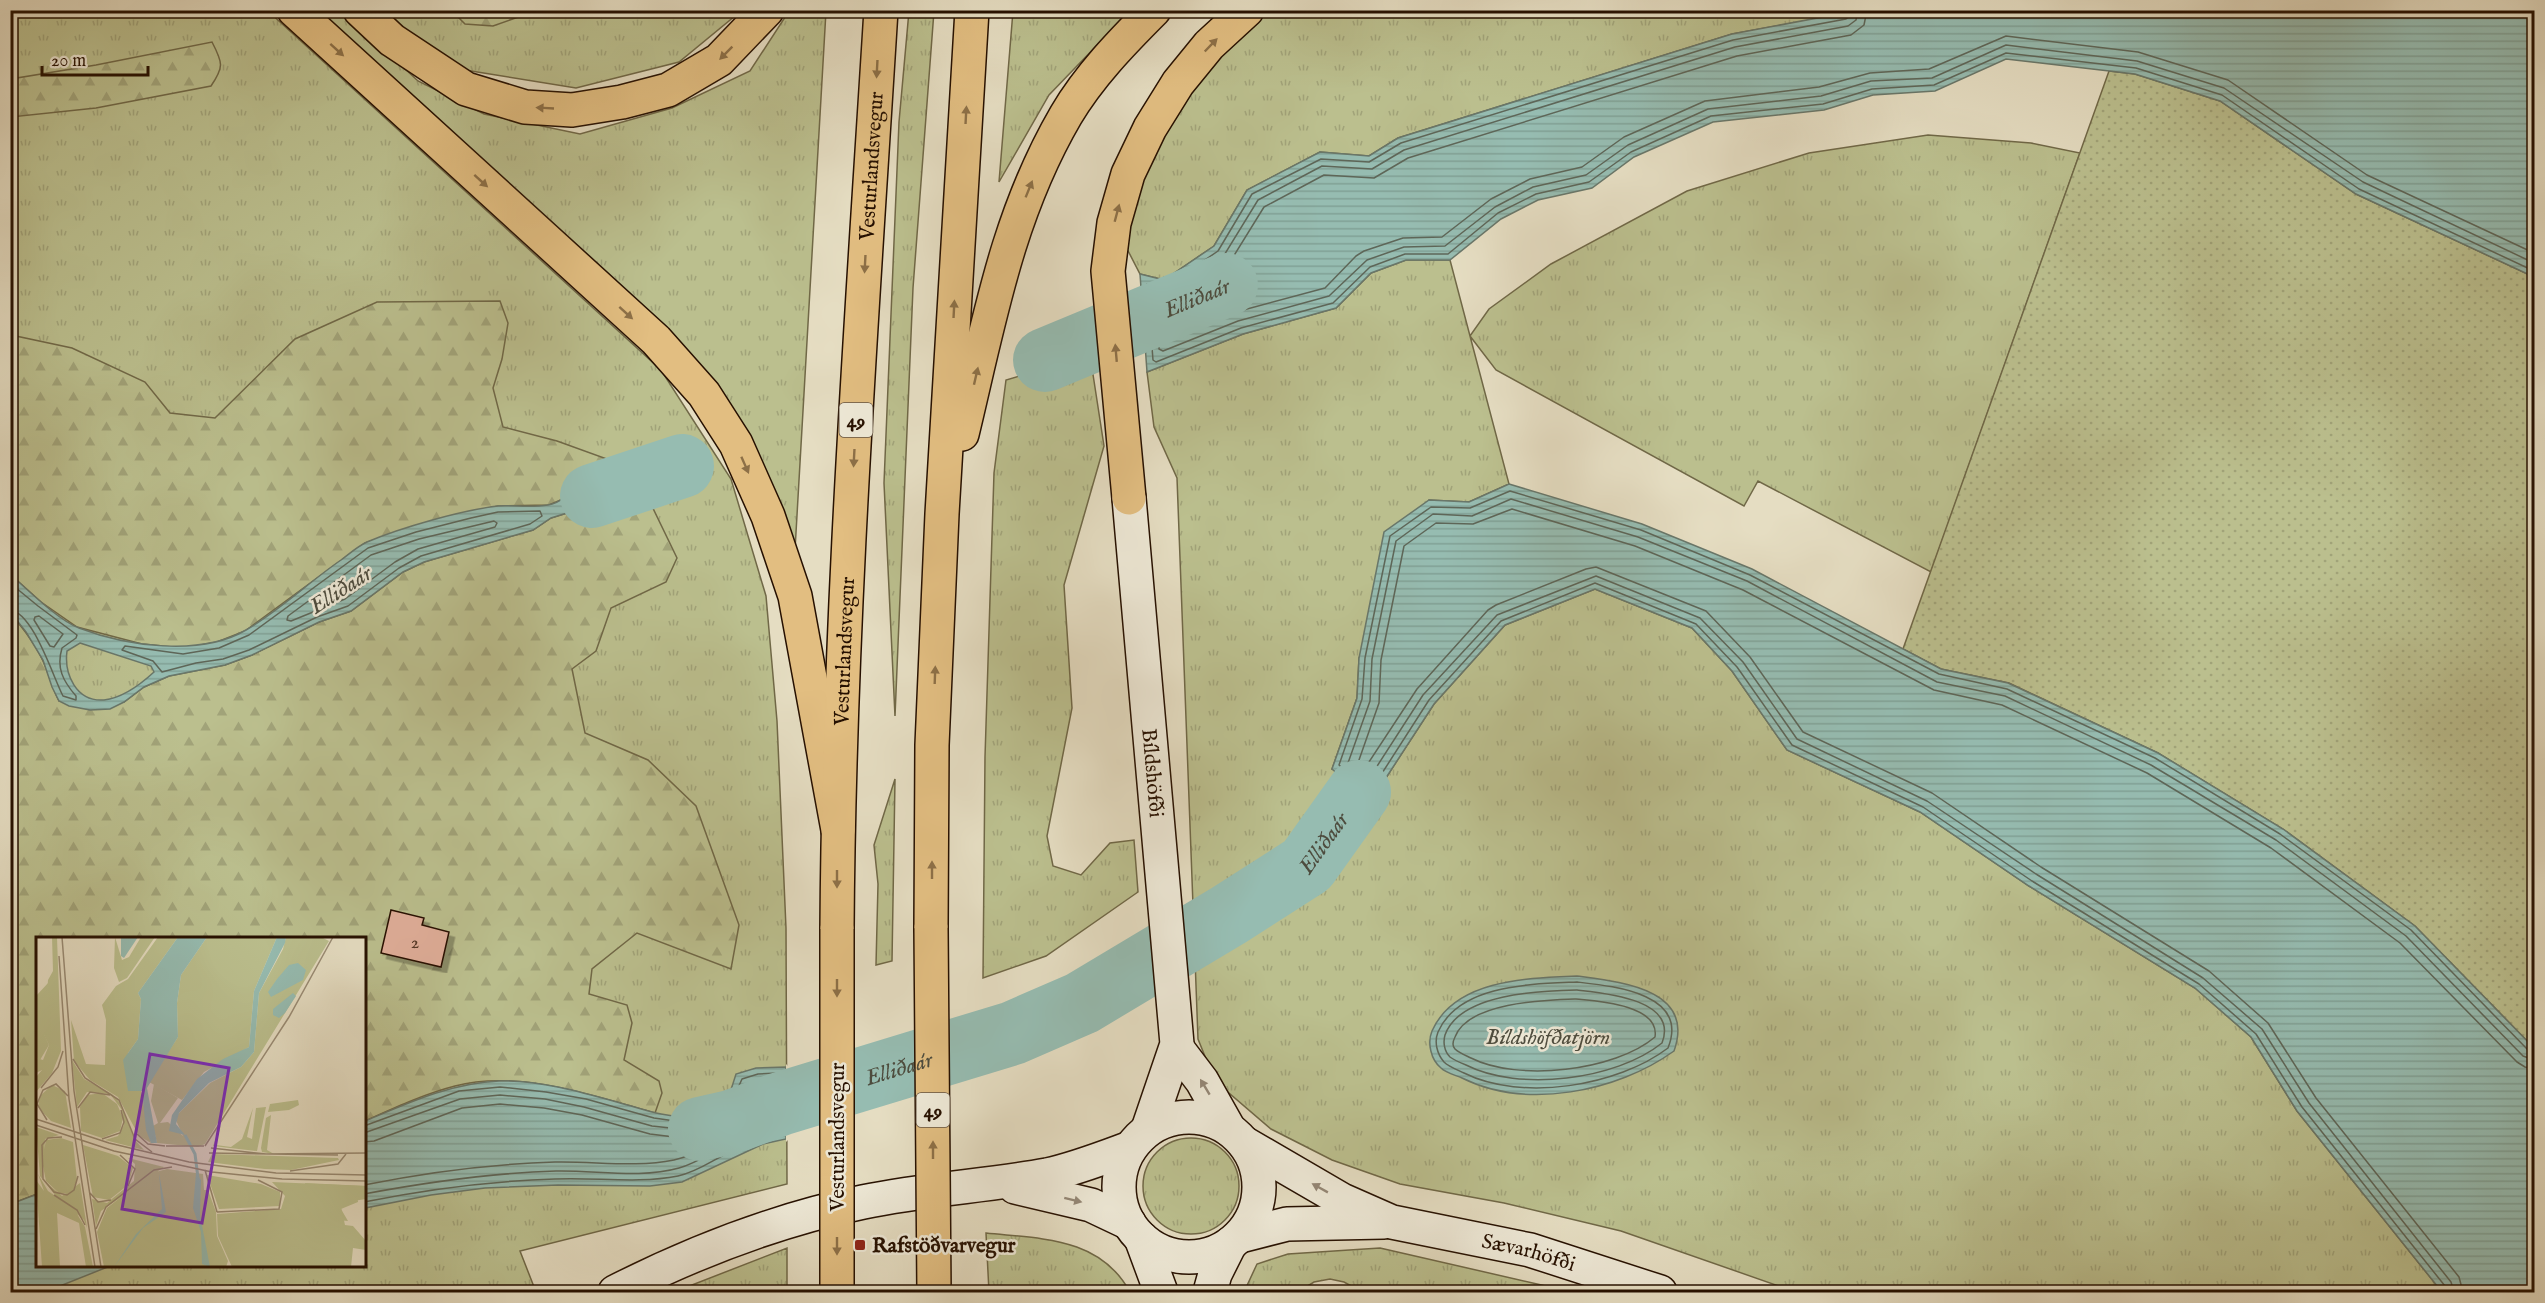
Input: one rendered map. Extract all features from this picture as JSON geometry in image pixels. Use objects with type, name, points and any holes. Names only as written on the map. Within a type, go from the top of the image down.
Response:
[{"type":"highway","points":[[294,10],[656,340],[704,394],[736,444],[768,516],[795,596],[838,830]]},
{"type":"highway","points":[[360,10],[392,40],[466,89],[525,107],[572,110],[622,102],[668,90],[719,60],[767,10]]},
{"type":"highway","name":"Vesturlandsvegur","points":[[837,1293],[838,830],[846,578],[881,10]]},
{"type":"highway","name":"49","points":[[934,1293],[932,745],[942,514],[972,10]]},
{"type":"highway","points":[[942,514],[995,291],[1015,224],[1036,171],[1073,104],[1105,61],[1154,10]]},
{"type":"highway","points":[[1130,498],[1108,271],[1114,223],[1128,174],[1150,128],[1178,82],[1209,45],[1247,10]]},
{"type":"street","name":"Bíldshöfði","points":[[1130,498],[1178,1047],[1255,1160],[1259,1180],[1259,1200],[1252,1220],[1235,1240],[1215,1274],[1210,1293]]},
{"type":"street","points":[[1161,1293],[1135,1231],[1121,1205],[1119,1186],[1122,1166],[1139,1139],[1178,1047]]},
{"type":"street","points":[[615,1293],[654,1273],[734,1239],[780,1223],[862,1202],[1050,1174],[1139,1139],[1168,1119],[1189,1116],[1210,1119],[1237,1136]]},
{"type":"street","name":"Sævarhöfði","points":[[1237,1136],[1342,1200],[1392,1222],[1530,1250],[1660,1293]]},
{"type":"street","points":[[996,1183],[1091,1205],[1135,1231],[1157,1249],[1175,1256],[1194,1257],[1213,1253],[1235,1240]]},
{"type":"street","name":"Sævarhöfði","points":[[1235,1240],[1287,1224],[1392,1222]]},
{"type":"green space","points":[[456,10],[535,11],[493,26],[465,24],[456,15]]},
{"type":"green space","points":[[10,11],[268,11],[661,370],[731,479],[766,596],[777,721],[786,928],[787,1184],[520,1251],[536,1292],[11,1292]]},
{"type":"green space","points":[[316,11],[342,11],[418,81],[484,114],[580,134],[672,108],[750,71],[789,11],[826,11],[795,550],[748,439]]},
{"type":"green space","points":[[382,11],[741,11],[679,62],[576,88],[465,70],[401,28]]},
{"type":"green space","points":[[909,11],[934,11],[913,288],[895,716],[884,483],[899,122]]},
{"type":"green space","points":[[1013,11],[1130,11],[1049,95],[999,182]]},
{"type":"green space","points":[[1268,11],[1860,11],[1732,34],[1398,138],[1369,156],[1320,152],[1247,190],[1214,246],[1164,280],[1140,274],[1124,243],[1135,184],[1205,67]]},
{"type":"green space","points":[[212,42],[221,65],[211,86],[96,108],[11,117],[11,79]]},
{"type":"green space","points":[[2109,71],[2135,74],[2220,101],[2356,194],[2534,277],[2534,1048],[2415,926],[2283,829],[2158,753],[2009,683],[1941,669],[1903,649]]},
{"type":"green space","points":[[1928,135],[2031,143],[2080,153],[1931,572],[1758,481],[1744,506],[1496,370],[1470,336],[1489,309],[1551,264],[1687,191],[1809,153]]},
{"type":"green space","points":[[1406,260],[1450,260],[1509,484],[1469,502],[1429,500],[1359,658],[1357,698],[1332,769],[1380,787],[1434,704],[1505,625],[1595,589],[1692,628],[1732,671],[1787,750],[1920,812],[2029,886],[2195,988],[2251,1037],[2297,1111],[2442,1292],[1796,1292],[1621,1231],[1504,1203],[1400,1184],[1332,1160],[1271,1129],[1215,1081],[1198,1039],[1177,478],[1154,427],[1147,372],[1243,334],[1336,308],[1371,273]]},
{"type":"green space","points":[[500,301],[508,323],[502,359],[493,388],[503,427],[557,441],[618,463],[599,467],[585,474],[563,499],[549,505],[498,506],[470,512],[415,526],[365,543],[245,631],[217,642],[184,648],[142,644],[77,627],[41,602],[11,575],[11,335],[72,348],[145,382],[170,413],[215,418],[295,339],[377,302]]},
{"type":"green space","points":[[1090,355],[1104,446],[1064,585],[1072,708],[1047,836],[1053,866],[1081,875],[1110,843],[1134,840],[1138,892],[1046,956],[983,978],[985,757],[994,473],[1006,380]]},
{"type":"green space","points":[[648,498],[677,558],[666,582],[611,608],[596,651],[572,669],[585,733],[648,760],[696,806],[739,925],[731,969],[637,933],[592,969],[589,994],[627,1005],[632,1023],[624,1060],[659,1081],[662,1093],[655,1113],[556,1087],[504,1081],[479,1082],[443,1089],[366,1121],[366,937],[36,937],[36,1194],[11,1204],[10,613],[36,648],[59,701],[124,702],[144,687],[169,676],[225,665],[252,655],[319,622],[351,611],[403,572],[424,562],[533,530],[551,518],[567,513],[625,508]]},
{"type":"green space","points":[[895,779],[892,961],[876,965],[878,884],[874,845]]},
{"type":"green space","points":[[1191,1138],[1209,1142],[1225,1152],[1235,1168],[1239,1186],[1235,1204],[1225,1220],[1209,1230],[1191,1234],[1173,1230],[1157,1220],[1147,1204],[1143,1186],[1147,1168],[1157,1152],[1173,1142]]},
{"type":"green space","points":[[986,1233],[1048,1240],[1086,1251],[1103,1260],[1130,1292],[989,1292]]},
{"type":"green space","points":[[787,1248],[787,1292],[674,1292]]},
{"type":"green space","points":[[1380,1248],[1572,1292],[1362,1292],[1344,1282],[1330,1279],[1314,1282],[1298,1292],[1244,1292],[1257,1264],[1288,1254]]},
{"type":"water","points":[[1860,10],[2534,11],[2534,277],[2356,194],[2220,101],[2135,74],[2006,59],[1935,91],[1873,95],[1824,110],[1713,122],[1634,157],[1592,188],[1538,200],[1501,219],[1450,260],[1406,260],[1371,273],[1336,308],[1243,334],[1147,372],[1140,274],[1164,280],[1214,246],[1247,190],[1320,152],[1369,156],[1398,138],[1732,34]]},
{"type":"water","points":[[628,461],[674,461],[679,481],[666,491],[625,508],[567,513],[551,518],[533,530],[424,562],[403,572],[351,611],[319,622],[252,655],[225,665],[169,676],[144,687],[110,709],[90,710],[69,706],[59,701],[43,660],[11,613],[11,575],[53,612],[79,628],[140,644],[185,646],[207,644],[246,630],[367,542],[467,511],[498,506],[535,506],[555,503],[565,497],[585,474],[604,465]],"holes":[[[80,643],[151,666],[154,672],[131,690],[111,699],[94,699],[86,696],[74,685],[68,669],[67,651]]]},
{"type":"water","points":[[1509,484],[1642,524],[1752,569],[1941,669],[2008,683],[2158,753],[2283,829],[2415,926],[2534,1048],[2534,1292],[2442,1292],[2297,1111],[2251,1037],[2195,988],[2029,886],[1920,812],[1787,750],[1732,671],[1692,628],[1595,589],[1505,625],[1434,704],[1380,787],[1359,792],[1332,769],[1357,698],[1359,658],[1384,532],[1429,500],[1469,502]]},
{"type":"water","name":"Bíldshöfðatjörn","points":[[1577,976],[1633,986],[1650,992],[1665,1002],[1674,1014],[1678,1030],[1674,1051],[1626,1077],[1599,1086],[1571,1092],[1542,1094],[1514,1093],[1487,1088],[1445,1071],[1432,1056],[1430,1046],[1432,1031],[1443,1014],[1458,1001],[1475,991],[1516,981]]},
{"type":"water","points":[[786,1067],[786,1139],[763,1144],[682,1182],[650,1186],[558,1185],[485,1188],[431,1195],[366,1208],[366,1121],[430,1095],[481,1083],[529,1082],[560,1087],[661,1114],[687,1116],[730,1093],[736,1074],[756,1068]]},
{"type":"water","points":[[36,1194],[36,1267],[108,1267],[45,1292],[11,1292],[11,1204]]},
{"type":"pier","points":[[786,1064],[789,1067],[789,1139],[786,1142]]},
{"type":"building","points":[[391,910],[424,918],[422,925],[449,932],[441,967],[381,953]]},
{"type":"waterway","name":"Elliðaár","points":[[1045,360],[1226,285]]},
{"type":"waterway","name":"Elliðaár","points":[[592,496],[682,466]]},
{"type":"waterway","name":"Elliðaár","points":[[700,1129],[731,1122],[780,1104],[1013,1033],[1082,1003],[1229,915],[1307,865],[1359,792]]},
{"type":"place","name":"Rafstöðvarvegur","points":[[860,1245]]}]
